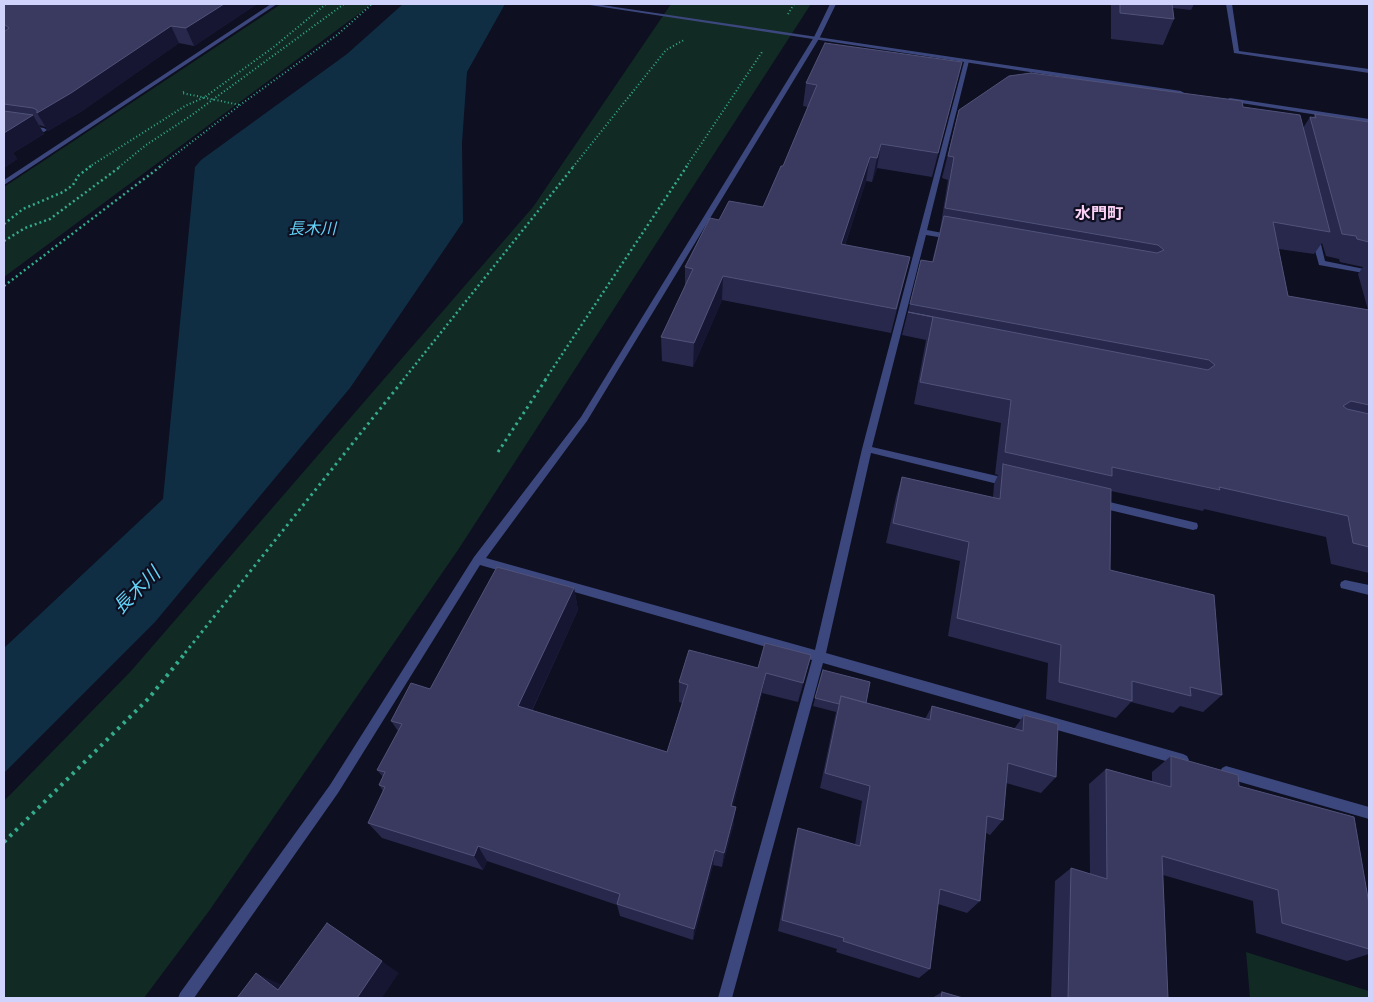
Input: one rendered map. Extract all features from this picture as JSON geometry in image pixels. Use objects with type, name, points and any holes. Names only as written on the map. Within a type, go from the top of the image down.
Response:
[{"type":"street","points":[[4,183],[274,4]]},
{"type":"street","points":[[586,4],[817,37],[967,62],[1188,94]]},
{"type":"street","points":[[185,998],[334,789],[478,560],[584,419],[817,37],[833,4]]},
{"type":"street","points":[[1229,4],[1236,52],[1369,71]]},
{"type":"street","points":[[725,998],[819,657],[867,449],[967,62]]},
{"type":"street","points":[[1226,100],[1369,121]]},
{"type":"street","points":[[1284,108],[1286,118]]},
{"type":"street","points":[[4,124],[44,130]]},
{"type":"street","points":[[1312,224],[1322,263],[1369,272]]},
{"type":"street","points":[[924,232],[963,239]]},
{"type":"street","points":[[898,330],[907,332]]},
{"type":"street","points":[[867,449],[1020,485]]},
{"type":"street","points":[[1088,501],[1193,526]]},
{"type":"street","points":[[478,560],[1199,765]]},
{"type":"street","points":[[1345,584],[1369,590]]},
{"type":"street","points":[[1218,770],[1369,813]]},
{"type":"path","points":[[4,224],[23,209],[63,192],[73,185],[78,176],[85,170],[108,154],[185,106],[206,97],[276,46],[326,4]]},
{"type":"path","points":[[4,241],[24,228],[50,218],[146,145],[214,99],[344,4]]},
{"type":"path","points":[[4,286],[240,105],[337,35],[372,4]]},
{"type":"path","points":[[783,20],[794,4]]},
{"type":"path","points":[[4,842],[149,698],[666,50],[689,37]]},
{"type":"path","points":[[498,452],[767,45]]},
{"type":"path","points":[[188,86],[182,93],[240,105]]},
{"type":"green space","points":[[281,4],[372,4],[4,277],[4,187]]},
{"type":"green space","points":[[671,4],[811,4],[458,550],[209,911],[144,998],[4,998],[4,801],[131,671],[533,207]]},
{"type":"green space","points":[[1246,952],[1369,991],[1369,998],[1250,998]]},
{"type":"water","name":"長木川","points":[[403,4],[505,4],[467,72],[462,143],[463,222],[350,388],[155,622],[4,773],[4,648],[163,499],[195,167],[201,160],[347,54]]},
{"type":"building","points":[[4,4],[224,4],[186,28],[171,26],[71,93],[37,113],[37,110],[33,108],[4,104],[4,32],[9,28],[4,24]]},
{"type":"building","points":[[1120,4],[1172,4],[1174,19],[1120,13]]},
{"type":"building","points":[[825,43],[962,62],[938,153],[881,144],[877,158],[870,157],[841,244],[910,257],[896,309],[723,276],[694,343],[661,337],[693,269],[685,267],[710,218],[719,220],[729,201],[763,207],[781,166],[783,166],[817,85],[806,83]]},
{"type":"building","points":[[1031,73],[1242,101],[1243,107],[1300,115],[1330,232],[1273,222],[1288,296],[1369,310],[1369,405],[1351,401],[1343,406],[1347,409],[1369,414],[1369,547],[1353,543],[1348,516],[1219,487],[1220,490],[1112,467],[1112,476],[1005,452],[1011,400],[920,382],[933,317],[908,312],[1208,370],[1215,365],[1209,360],[910,304],[921,260],[933,262],[944,216],[1157,253],[1164,250],[1158,245],[945,208],[954,157],[948,156],[959,110],[1009,76]]},
{"type":"building","points":[[4,111],[33,115],[4,133]]},
{"type":"building","points":[[1315,114],[1369,122],[1369,242],[1357,239],[1356,236],[1342,234],[1310,117],[1316,118]]},
{"type":"building","points":[[1003,464],[1111,489],[1110,570],[1214,595],[1222,695],[1190,687],[1191,696],[1132,681],[1132,701],[1059,682],[1061,645],[957,618],[969,542],[893,523],[902,477],[1000,499]]},
{"type":"building","points":[[497,567],[574,588],[518,706],[667,752],[688,685],[679,682],[689,650],[758,668],[765,643],[811,655],[803,683],[766,673],[731,806],[736,807],[724,853],[715,850],[694,929],[617,904],[620,894],[478,846],[474,856],[368,823],[385,787],[379,785],[385,772],[377,770],[402,724],[391,721],[411,683],[430,689]]},
{"type":"building","points":[[823,670],[870,682],[866,703],[841,696],[839,704],[815,698]]},
{"type":"building","points":[[841,696],[930,720],[932,706],[1023,731],[1024,715],[1058,724],[1056,777],[1008,763],[1003,820],[987,816],[980,901],[940,889],[930,969],[843,941],[844,938],[782,920],[798,828],[860,846],[870,786],[825,773]]},
{"type":"building","points":[[1171,756],[1238,775],[1239,786],[1354,817],[1369,904],[1369,949],[1282,923],[1278,890],[1162,856],[1168,998],[1068,998],[1071,868],[1107,879],[1106,769],[1171,787]]},
{"type":"building","points":[[327,923],[382,961],[357,998],[237,998],[256,973],[278,990]]},
{"type":"building","points":[[942,992],[963,998],[941,998]]},
{"type":"district","name":"水門町","points":[[1099,214]]}]
